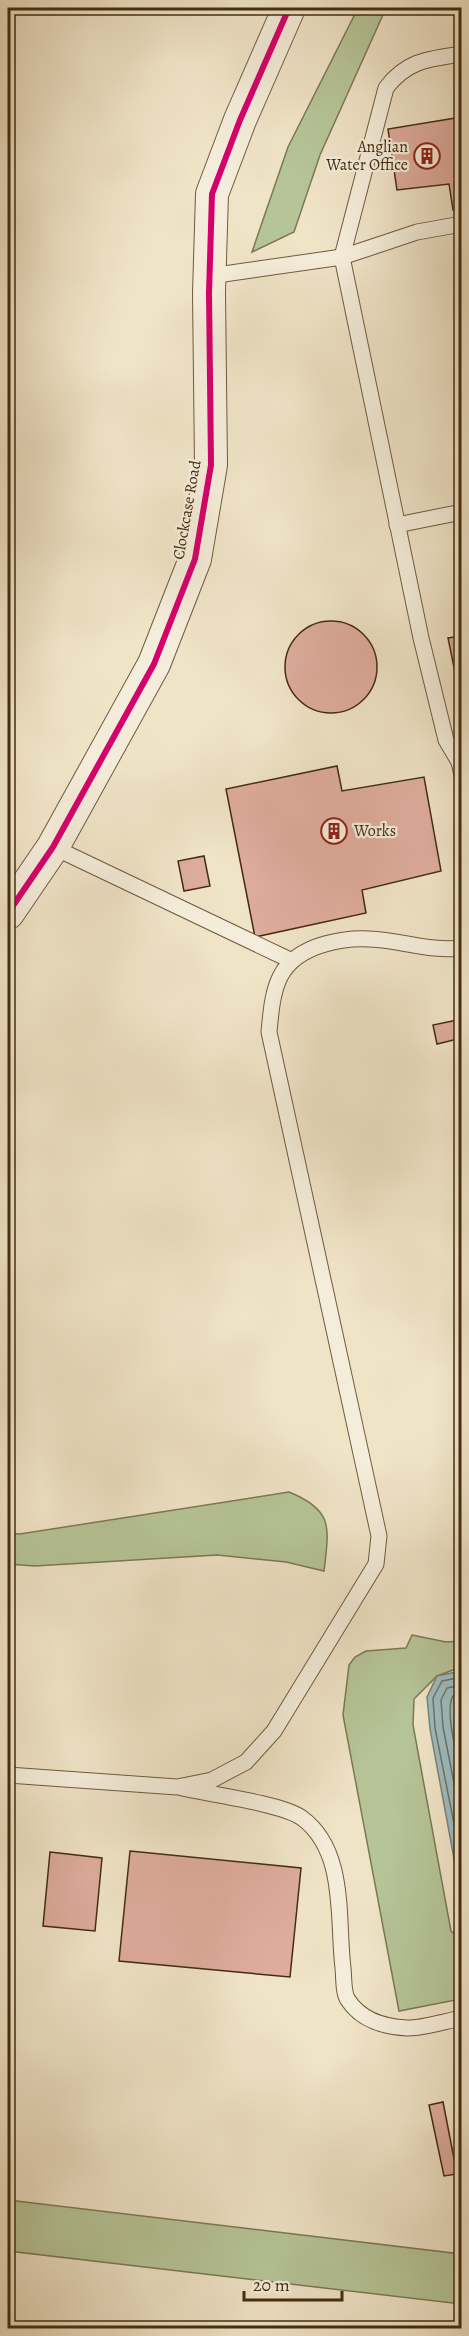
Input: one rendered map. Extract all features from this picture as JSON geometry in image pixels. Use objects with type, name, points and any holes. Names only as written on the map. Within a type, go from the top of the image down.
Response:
[{"type":"street","name":"Clockcase Road","points":[[8,912],[53,847],[154,664],[195,559],[211,465],[212,194],[240,120],[289,8]]},
{"type":"lane","points":[[462,54],[417,62],[396,76],[386,88],[342,257],[421,638],[446,740],[459,762],[462,774]]},
{"type":"lane","points":[[210,276],[342,257],[417,232],[462,224]]},
{"type":"lane","points":[[397,525],[462,512]]},
{"type":"lane","points":[[53,847],[290,960]]},
{"type":"lane","points":[[177,1787],[212,1780],[246,1762],[273,1731],[376,1564],[379,1536],[268,1032],[272,999],[279,978],[290,960],[311,948],[336,941],[370,939],[420,946],[462,948]]},
{"type":"lane","points":[[8,1775],[177,1787],[283,1810],[301,1818],[318,1833],[331,1861],[338,1892],[340,1943],[346,1998],[361,2014],[380,2025],[409,2028],[462,2018]]},
{"type":"green space","points":[[358,8],[386,8],[320,155],[294,232],[252,252],[288,147]]},
{"type":"green space","points":[[289,1492],[314,1506],[325,1522],[327,1543],[324,1571],[286,1562],[217,1555],[35,1566],[8,1564],[8,1533],[20,1534]]},
{"type":"green space","points":[[412,1635],[446,1642],[461,1641],[461,1667],[437,1676],[414,1699],[413,1725],[451,1931],[461,1939],[461,1999],[399,2011],[343,1715],[349,1665],[355,1657],[366,1651],[406,1648]]},
{"type":"green space","points":[[8,2200],[461,2254],[461,2304],[8,2251]]},
{"type":"water","points":[[462,1671],[461,1896],[430,1729],[427,1697],[437,1676]]},
{"type":"building","name":"Anglian Water Office","points":[[462,117],[462,209],[453,210],[449,184],[397,190],[388,129]]},
{"type":"building","points":[[462,535],[462,579],[455,578],[457,536]]},
{"type":"building","points":[[331,621],[348,625],[363,635],[373,650],[377,667],[373,684],[363,699],[348,709],[331,713],[314,709],[299,699],[289,684],[285,667],[289,650],[299,635],[314,625]]},
{"type":"building","points":[[462,636],[462,686],[458,687],[448,638]]},
{"type":"building","name":"Works","points":[[337,766],[342,791],[424,777],[441,871],[362,890],[366,913],[255,937],[226,789]]},
{"type":"building","points":[[204,856],[210,886],[184,891],[178,861]]},
{"type":"building","points":[[462,1019],[462,1038],[437,1044],[433,1025]]},
{"type":"building","points":[[130,1851],[301,1868],[290,1977],[119,1961]]},
{"type":"building","points":[[50,1852],[102,1858],[95,1931],[43,1926]]},
{"type":"building","points":[[443,2102],[457,2174],[444,2176],[429,2105]]},
{"type":"cycle path","points":[[8,913],[53,847],[154,664],[195,559],[211,465],[209,293],[212,194],[240,120],[289,8]]},
{"type":"place","name":"Anglian Water Office","points":[[427,156]]},
{"type":"place","name":"Works","points":[[334,831]]}]
